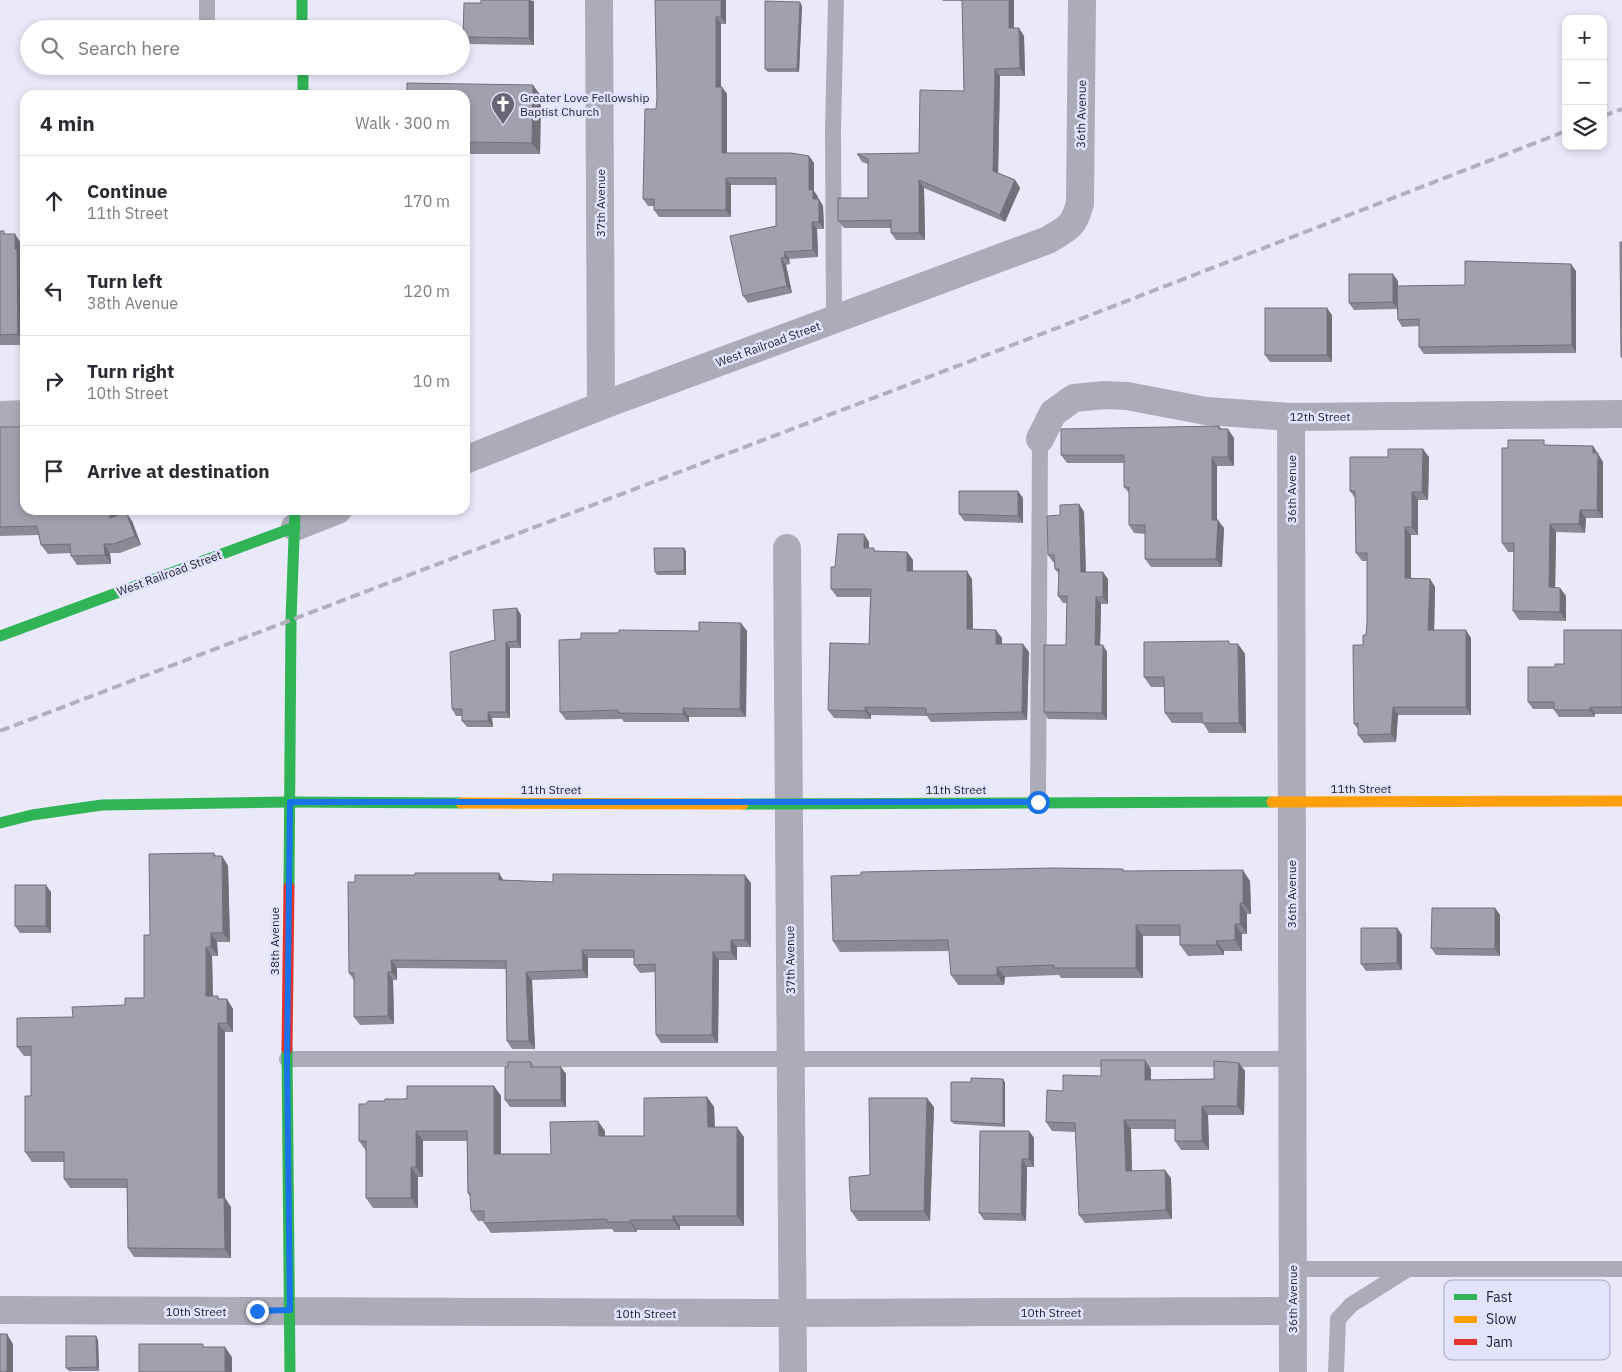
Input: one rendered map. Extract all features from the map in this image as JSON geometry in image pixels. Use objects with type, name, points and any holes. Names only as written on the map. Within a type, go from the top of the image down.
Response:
[{"type":"street","points":[[302,0],[302,20]]},
{"type":"street","name":"37th Avenue","points":[[599,0],[601,406]]},
{"type":"street","name":"36th Avenue","points":[[1070,227],[1076,218],[1080,203],[1082,0]]},
{"type":"street","points":[[303,75],[303,90]]},
{"type":"street","name":"West Railroad Street","points":[[470,458],[601,406],[1048,240],[1070,227]]},
{"type":"street","name":"12th Street","points":[[1040,438],[1053,413],[1074,398],[1127,396],[1206,411],[1291,417],[1622,414]]},
{"type":"street","points":[[0,415],[20,414]]},
{"type":"street","name":"36th Avenue","points":[[1291,417],[1293,1372]]},
{"type":"street","name":"West Railroad Street","points":[[0,636],[295,518],[311,515]]},
{"type":"street","name":"38th Avenue","points":[[290,1372],[287,1059],[295,518]]},
{"type":"street","name":"37th Avenue","points":[[787,548],[793,1372]]},
{"type":"street","name":"11th Street","points":[[290,802],[788,804],[1622,801]]},
{"type":"street","points":[[0,823],[32,815],[102,806],[290,802]]},
{"type":"street","name":"10th Street","points":[[0,1310],[794,1313],[1292,1311]]},
{"type":"lane","points":[[207,0],[207,20]]},
{"type":"lane","points":[[834,320],[833,129],[836,0]]},
{"type":"lane","points":[[1038,802],[1040,438]]},
{"type":"lane","points":[[287,1059],[1292,1059]]},
{"type":"lane","points":[[1292,1269],[1622,1269]]},
{"type":"lane","points":[[1336,1372],[1338,1319],[1351,1305],[1408,1269]]},
{"type":"building","points":[[481,0],[529,0],[529,38],[470,37],[470,20],[464,20],[464,3],[481,3]]},
{"type":"building","points":[[655,0],[721,0],[721,17],[716,17],[716,87],[722,87],[722,153],[791,153],[809,156],[809,190],[813,190],[813,199],[819,199],[819,222],[812,222],[813,250],[784,252],[785,257],[781,258],[787,286],[743,296],[730,236],[776,226],[776,178],[726,178],[726,210],[654,210],[654,199],[643,199],[645,109],[656,109],[657,98]]},
{"type":"building","points":[[962,0],[1009,0],[1009,28],[1019,28],[1020,68],[995,69],[993,171],[1015,180],[1000,215],[919,180],[919,233],[891,233],[891,220],[838,221],[838,198],[868,198],[868,159],[857,154],[919,153],[920,90],[964,91]]},
{"type":"building","points":[[765,1],[800,2],[797,69],[765,69]]},
{"type":"building","name":"Greater Love Fellowship Baptist Church","points":[[407,83],[533,85],[532,143],[470,142],[470,90],[407,90]]},
{"type":"building","points":[[0,231],[4,231],[4,234],[15,234],[15,249],[17,249],[18,334],[0,335]]},
{"type":"building","points":[[1620,242],[1622,242],[1622,357],[1621,357]]},
{"type":"building","points":[[1465,261],[1571,264],[1572,345],[1419,347],[1419,319],[1398,320],[1397,286],[1465,285]]},
{"type":"building","points":[[1349,274],[1393,274],[1393,302],[1349,303]]},
{"type":"building","points":[[1265,308],[1327,308],[1327,355],[1265,355]]},
{"type":"building","points":[[1219,426],[1219,429],[1228,429],[1228,457],[1212,457],[1212,520],[1218,520],[1216,559],[1145,559],[1145,525],[1129,525],[1129,487],[1124,487],[1124,455],[1061,455],[1061,429]]},
{"type":"building","points":[[0,427],[20,427],[20,515],[110,515],[110,518],[118,515],[127,515],[135,536],[114,544],[104,544],[105,555],[71,556],[70,544],[41,545],[37,526],[0,527]]},
{"type":"building","points":[[1508,440],[1544,440],[1544,445],[1593,446],[1593,453],[1598,453],[1597,510],[1580,510],[1579,524],[1550,524],[1549,587],[1560,588],[1560,612],[1513,611],[1514,543],[1502,543],[1502,448],[1508,448]]},
{"type":"building","points":[[1388,449],[1423,449],[1422,492],[1412,492],[1412,527],[1405,527],[1405,578],[1430,579],[1428,630],[1466,630],[1466,707],[1393,707],[1391,734],[1358,735],[1358,723],[1354,724],[1353,645],[1363,645],[1363,635],[1366,635],[1367,553],[1356,553],[1355,491],[1350,491],[1350,457],[1388,457]]},
{"type":"building","points":[[959,491],[1018,491],[1018,516],[959,514]]},
{"type":"building","points":[[1079,504],[1081,572],[1103,572],[1103,597],[1096,597],[1095,645],[1103,645],[1102,713],[1044,712],[1044,645],[1066,645],[1067,596],[1058,596],[1059,569],[1055,569],[1054,555],[1048,555],[1047,516],[1060,515],[1060,505]]},
{"type":"building","points":[[838,534],[864,534],[864,548],[874,548],[874,551],[907,552],[907,571],[967,571],[967,629],[996,630],[996,644],[1023,644],[1022,712],[926,714],[926,708],[865,707],[865,711],[828,710],[830,643],[869,644],[871,589],[831,589],[831,567],[835,567]]},
{"type":"building","points":[[654,548],[684,548],[684,571],[655,572]]},
{"type":"building","points":[[517,608],[517,641],[506,642],[506,712],[488,712],[488,721],[462,721],[462,709],[452,709],[450,652],[495,640],[493,610]]},
{"type":"building","points":[[699,622],[741,623],[740,709],[683,708],[683,714],[618,713],[618,710],[560,712],[559,640],[581,639],[581,633],[619,633],[619,630],[699,631]]},
{"type":"building","points":[[1564,630],[1622,630],[1622,707],[1590,707],[1590,710],[1554,710],[1554,702],[1528,702],[1528,667],[1555,667],[1555,664],[1564,664]]},
{"type":"building","points":[[1229,641],[1229,644],[1238,644],[1239,723],[1202,723],[1202,713],[1165,713],[1164,677],[1144,677],[1144,642]]},
{"type":"building","points":[[214,853],[214,856],[222,856],[223,933],[211,933],[211,947],[206,947],[206,996],[218,996],[218,999],[227,999],[227,1023],[218,1023],[218,1198],[224,1198],[225,1249],[128,1248],[127,1179],[64,1179],[64,1152],[25,1152],[25,1096],[31,1096],[31,1046],[17,1047],[17,1018],[73,1017],[72,1007],[125,1005],[125,998],[144,998],[144,935],[150,935],[149,854]]},
{"type":"building","points":[[1052,868],[1123,869],[1123,871],[1243,870],[1243,903],[1240,903],[1240,924],[1235,924],[1235,940],[1216,941],[1217,945],[1180,945],[1180,925],[1136,925],[1136,968],[1054,968],[1054,965],[997,967],[997,975],[951,975],[948,940],[833,941],[831,876],[861,875],[861,872]]},
{"type":"building","points":[[415,873],[499,873],[499,880],[553,882],[553,874],[745,875],[745,940],[731,940],[731,952],[713,952],[712,1035],[656,1035],[655,964],[634,965],[634,950],[582,950],[583,970],[526,972],[529,1041],[507,1041],[506,961],[391,960],[392,972],[388,972],[388,1016],[354,1017],[354,973],[349,973],[348,882],[355,882],[355,875],[415,875]]},
{"type":"building","points":[[15,885],[46,885],[46,926],[15,926]]},
{"type":"building","points":[[1432,908],[1495,908],[1495,949],[1431,948]]},
{"type":"building","points":[[1361,928],[1397,928],[1397,963],[1361,964]]},
{"type":"building","points":[[1101,1060],[1145,1060],[1145,1080],[1214,1079],[1214,1061],[1239,1063],[1237,1106],[1202,1106],[1202,1141],[1175,1141],[1175,1120],[1124,1120],[1126,1171],[1165,1170],[1166,1210],[1079,1215],[1075,1123],[1046,1122],[1047,1090],[1063,1091],[1063,1075],[1101,1076]]},
{"type":"building","points":[[508,1062],[531,1062],[531,1067],[561,1067],[561,1100],[505,1100],[505,1067],[508,1067]]},
{"type":"building","points":[[971,1078],[1003,1079],[1003,1124],[951,1121],[951,1082],[971,1082]]},
{"type":"building","points":[[407,1086],[494,1086],[494,1154],[551,1154],[550,1122],[598,1121],[599,1136],[644,1136],[644,1098],[707,1097],[708,1127],[737,1127],[737,1216],[673,1216],[673,1220],[630,1220],[630,1222],[607,1222],[607,1219],[484,1223],[484,1211],[471,1211],[470,1193],[468,1193],[467,1131],[416,1131],[416,1167],[411,1167],[411,1198],[366,1198],[366,1141],[359,1141],[359,1104],[366,1104],[368,1101],[385,1101],[385,1099],[407,1099]]},
{"type":"building","points":[[869,1098],[927,1098],[924,1211],[851,1211],[849,1177],[870,1175]]},
{"type":"building","points":[[980,1131],[1029,1131],[1029,1159],[1022,1159],[1021,1214],[979,1213]]},
{"type":"building","points":[[0,1334],[7,1334],[7,1372],[0,1372]]},
{"type":"building","points":[[66,1336],[96,1336],[97,1367],[66,1368]]},
{"type":"building","points":[[139,1344],[203,1344],[203,1347],[225,1347],[225,1372],[139,1372]]},
{"type":"railway","points":[[1607,115],[1622,109]]},
{"type":"railway","points":[[0,731],[1057,328],[1562,133]]},
{"type":"traffic: fast","points":[[302,0],[302,20]]},
{"type":"traffic: fast","points":[[303,75],[303,90]]},
{"type":"traffic: fast","points":[[289,887],[291,620],[295,515]]},
{"type":"traffic: fast","points":[[0,636],[295,527]]},
{"type":"traffic: fast","points":[[0,823],[32,815],[102,805],[290,802],[461,803]]},
{"type":"traffic: fast","points":[[743,804],[1272,802]]},
{"type":"traffic: fast","points":[[287,1049],[290,1372]]},
{"type":"traffic: slow","points":[[1272,802],[1622,801]]},
{"type":"traffic: slow","points":[[461,803],[743,804]]},
{"type":"traffic: jam","points":[[287,1049],[289,887]]},
{"type":"place","name":"Greater Love Fellowship Baptist Church","points":[[503,125]]},
{"type":"route","points":[[257,1311],[290,1310],[287,1059],[288,842],[290,802],[788,804],[1038,802]]}]
